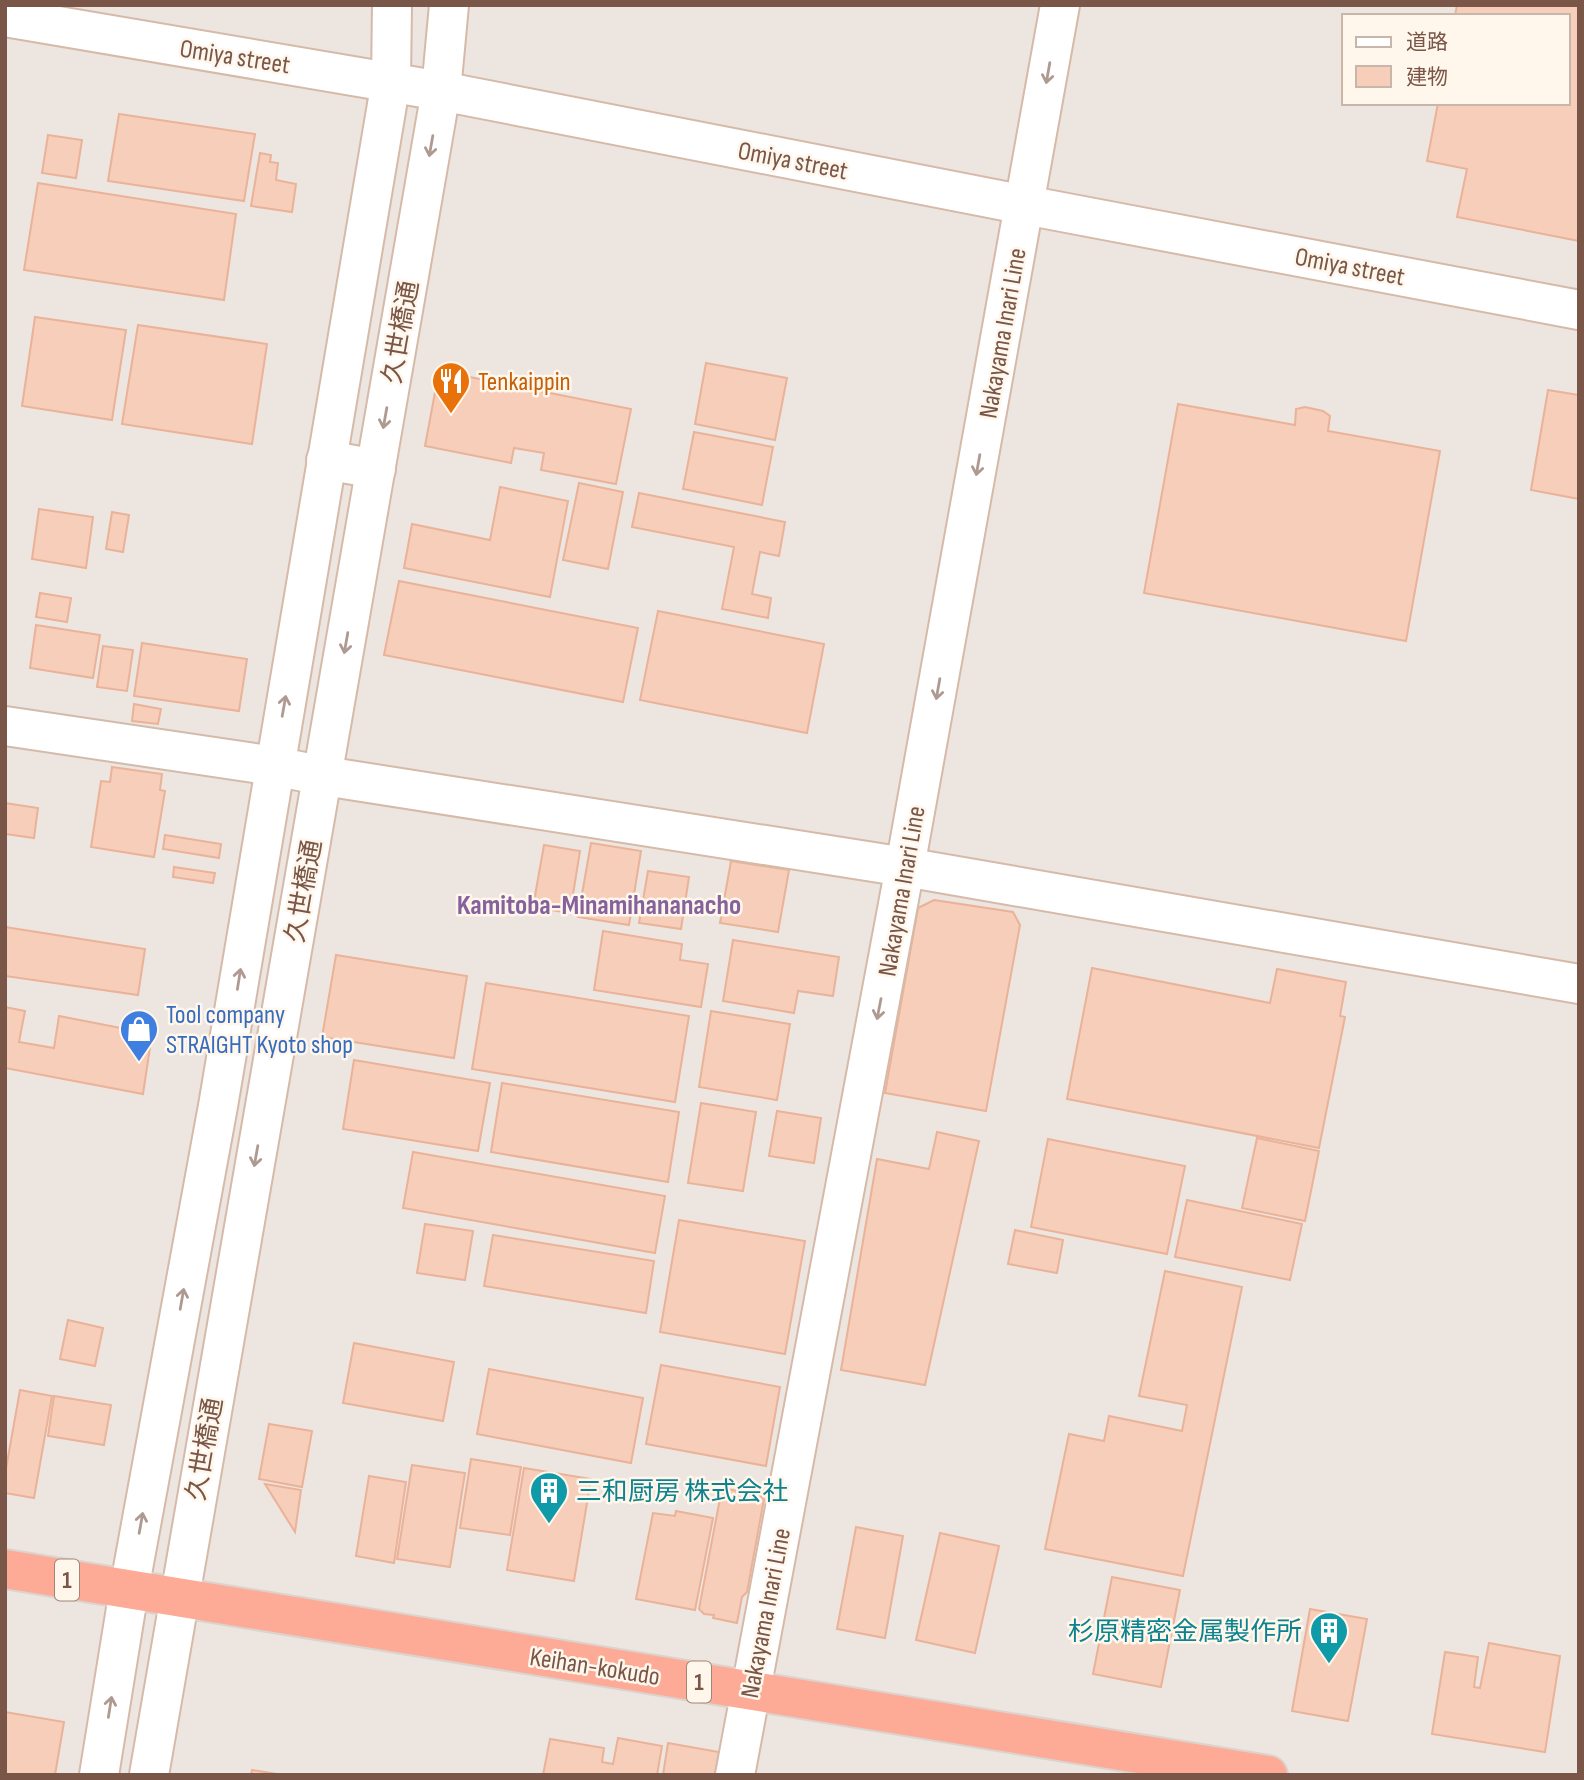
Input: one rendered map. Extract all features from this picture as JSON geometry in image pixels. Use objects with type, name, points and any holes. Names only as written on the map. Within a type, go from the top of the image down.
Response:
[{"type":"highway","name":"Keihan-kokudo","points":[[5,1569],[1268,1775]]},
{"type":"street","name":"久世橋通","points":[[99,1775],[129,1590],[218,1106],[391,81],[392,5]]},
{"type":"street","name":"久世橋通","points":[[149,1775],[441,90],[449,5]]},
{"type":"street","name":"Nakayama Inari Line","points":[[735,1775],[905,867],[1026,205],[1059,5]]},
{"type":"street","name":"Omiya street","points":[[5,17],[441,90],[1579,310]]},
{"type":"street","points":[[326,460],[376,469]]},
{"type":"street","points":[[5,726],[274,766],[905,867],[1579,985]]},
{"type":"street","points":[[218,1106],[264,1112]]},
{"type":"shaded area","points":[[5,5],[1579,5],[1579,1775],[5,1775]]},
{"type":"building","points":[[1457,5],[1579,5],[1579,241],[1457,217],[1467,169],[1427,161],[1438,105],[1570,105],[1570,14],[1455,14]]},
{"type":"building","points":[[119,114],[255,134],[244,201],[108,181]]},
{"type":"building","points":[[48,135],[82,140],[76,178],[42,173]]},
{"type":"building","points":[[260,153],[271,155],[270,162],[278,163],[276,180],[296,184],[292,212],[251,206]]},
{"type":"building","points":[[38,183],[236,214],[224,300],[24,270]]},
{"type":"building","points":[[35,317],[126,330],[112,420],[22,406]]},
{"type":"building","points":[[138,325],[267,344],[252,444],[122,424]]},
{"type":"building","points":[[706,363],[787,378],[775,440],[695,424]]},
{"type":"building","points":[[439,371],[631,409],[616,484],[541,470],[544,453],[514,448],[511,463],[425,446]]},
{"type":"building","points":[[1548,390],[1579,395],[1579,499],[1531,490]]},
{"type":"building","points":[[1178,404],[1295,425],[1296,409],[1305,407],[1323,411],[1330,416],[1328,431],[1440,451],[1406,641],[1144,593]]},
{"type":"building","points":[[694,432],[773,447],[762,505],[683,489]]},
{"type":"building","points":[[579,483],[623,492],[608,569],[563,560]]},
{"type":"building","points":[[500,487],[568,501],[550,597],[404,568],[412,524],[490,540]]},
{"type":"building","points":[[639,493],[785,522],[779,556],[760,552],[752,594],[771,598],[768,618],[722,609],[734,547],[632,527]]},
{"type":"building","points":[[39,509],[93,517],[86,568],[32,559]]},
{"type":"building","points":[[112,512],[129,515],[123,552],[106,549]]},
{"type":"building","points":[[399,581],[638,628],[623,702],[384,655]]},
{"type":"building","points":[[40,593],[71,598],[67,622],[36,617]]},
{"type":"building","points":[[658,611],[824,644],[807,733],[640,700]]},
{"type":"building","points":[[36,625],[100,635],[93,678],[30,668]]},
{"type":"building","points":[[142,643],[247,659],[239,711],[134,696]]},
{"type":"building","points":[[103,646],[133,650],[127,691],[97,687]]},
{"type":"building","points":[[134,704],[161,709],[158,724],[132,721]]},
{"type":"building","points":[[112,767],[162,774],[160,790],[165,791],[154,857],[91,847],[101,781],[110,782]]},
{"type":"building","points":[[5,803],[38,808],[34,838],[5,834]]},
{"type":"building","points":[[165,835],[221,844],[219,858],[163,849]]},
{"type":"building","points":[[591,843],[641,851],[629,925],[578,917]]},
{"type":"building","points":[[544,845],[580,851],[570,913],[533,907]]},
{"type":"building","points":[[731,861],[789,870],[778,932],[720,923]]},
{"type":"building","points":[[174,867],[215,873],[213,883],[173,877]]},
{"type":"building","points":[[648,871],[689,877],[681,929],[639,923]]},
{"type":"building","points":[[934,900],[1013,912],[1020,925],[986,1111],[885,1093],[918,908]]},
{"type":"building","points":[[5,927],[145,949],[138,995],[5,976]]},
{"type":"building","points":[[603,931],[682,944],[680,960],[708,964],[701,1007],[594,990]]},
{"type":"building","points":[[733,940],[839,957],[833,996],[798,991],[794,1013],[723,1001]]},
{"type":"building","points":[[336,955],[467,976],[454,1058],[322,1037]]},
{"type":"building","points":[[1092,968],[1270,1003],[1277,969],[1346,982],[1340,1016],[1345,1017],[1319,1148],[1067,1099]]},
{"type":"building","points":[[486,983],[689,1016],[675,1102],[472,1069]]},
{"type":"building","points":[[5,1007],[25,1011],[19,1042],[54,1048],[59,1016],[152,1034],[143,1094],[5,1068]]},
{"type":"building","points":[[711,1011],[790,1024],[777,1100],[699,1087]]},
{"type":"building","points":[[354,1060],[490,1083],[478,1151],[343,1129]]},
{"type":"building","points":[[502,1083],[679,1112],[668,1182],[491,1152]]},
{"type":"building","points":[[701,1103],[756,1112],[743,1191],[688,1183]]},
{"type":"building","points":[[777,1111],[821,1118],[814,1163],[769,1156]]},
{"type":"building","points":[[937,1132],[979,1141],[925,1385],[841,1370],[877,1159],[929,1169]]},
{"type":"building","points":[[1257,1138],[1319,1151],[1305,1221],[1242,1208]]},
{"type":"building","points":[[1048,1139],[1185,1166],[1167,1254],[1031,1227]]},
{"type":"building","points":[[413,1152],[665,1196],[655,1253],[403,1208]]},
{"type":"building","points":[[1187,1200],[1302,1224],[1290,1280],[1175,1257]]},
{"type":"building","points":[[679,1220],[805,1241],[785,1354],[660,1332]]},
{"type":"building","points":[[425,1224],[473,1231],[465,1280],[417,1273]]},
{"type":"building","points":[[1015,1230],[1063,1240],[1057,1273],[1008,1264]]},
{"type":"building","points":[[493,1235],[654,1261],[646,1313],[484,1286]]},
{"type":"building","points":[[1165,1271],[1242,1287],[1183,1576],[1045,1549],[1069,1434],[1104,1441],[1109,1416],[1182,1431],[1187,1405],[1139,1396]]},
{"type":"building","points":[[68,1320],[103,1328],[95,1366],[60,1359]]},
{"type":"building","points":[[354,1343],[454,1362],[443,1421],[343,1403]]},
{"type":"building","points":[[661,1365],[780,1387],[766,1466],[646,1444]]},
{"type":"building","points":[[489,1369],[643,1398],[631,1463],[477,1434]]},
{"type":"building","points":[[20,1390],[52,1396],[34,1498],[5,1493],[5,1474]]},
{"type":"building","points":[[54,1396],[111,1405],[104,1445],[48,1436]]},
{"type":"building","points":[[269,1424],[312,1431],[302,1487],[259,1479]]},
{"type":"building","points":[[471,1459],[521,1467],[510,1535],[460,1528]]},
{"type":"building","points":[[412,1465],[465,1473],[450,1567],[397,1559]]},
{"type":"building","name":"三和厨房 株式会社","points":[[524,1468],[591,1479],[574,1581],[507,1570]]},
{"type":"building","points":[[369,1476],[406,1482],[394,1563],[356,1556]]},
{"type":"building","points":[[265,1484],[301,1490],[295,1532]]},
{"type":"building","points":[[722,1488],[759,1495],[764,1499],[747,1592],[742,1597],[737,1623],[713,1618],[714,1615],[704,1614],[699,1609]]},
{"type":"building","points":[[676,1511],[713,1518],[695,1610],[636,1599],[653,1513],[675,1516]]},
{"type":"building","points":[[856,1527],[903,1536],[885,1638],[837,1629]]},
{"type":"building","points":[[940,1533],[999,1546],[975,1653],[916,1640]]},
{"type":"building","points":[[1112,1577],[1180,1590],[1161,1687],[1093,1674]]},
{"type":"building","name":"杉原精密金属製作所","points":[[1310,1609],[1367,1619],[1348,1721],[1292,1711]]},
{"type":"building","points":[[1489,1643],[1560,1656],[1545,1752],[1432,1734],[1445,1652],[1478,1657],[1474,1687],[1480,1688]]},
{"type":"building","points":[[5,1712],[64,1722],[55,1775],[5,1775]]},
{"type":"building","points":[[618,1738],[662,1746],[657,1775],[543,1775],[550,1739],[604,1748],[602,1762],[613,1764]]},
{"type":"building","points":[[668,1743],[719,1752],[715,1775],[663,1775]]},
{"type":"building","points":[[252,1770],[283,1775],[251,1775]]},
{"type":"place","name":"Tenkaippin","points":[[451,415]]},
{"type":"place","name":"Tool company STRAIGHT Kyoto shop","points":[[139,1063]]},
{"type":"place","name":"三和厨房 株式会社","points":[[549,1525]]},
{"type":"place","name":"杉原精密金属製作所","points":[[1329,1665]]},
{"type":"district","name":"Kamitoba-Minamihananacho","points":[[599,904]]}]
